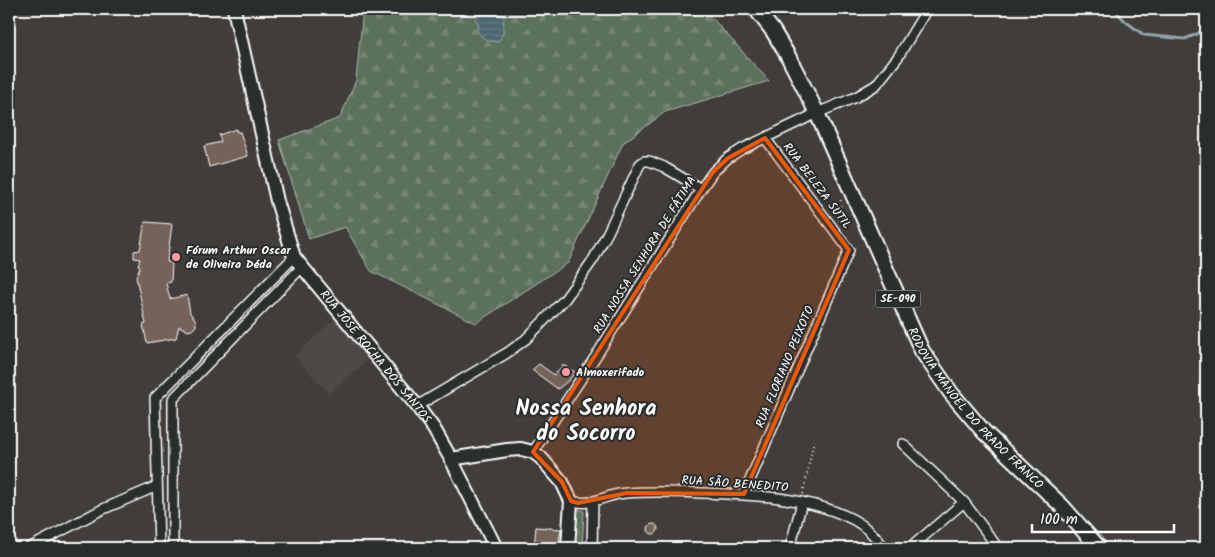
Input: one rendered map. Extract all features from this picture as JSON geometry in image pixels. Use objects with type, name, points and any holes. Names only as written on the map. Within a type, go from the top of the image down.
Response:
[{"type":"main road","name":"RODOVIA MANOEL DO PRADO FRANCO","points":[[756,9],[773,31],[788,56],[817,113],[922,351],[951,393],[984,432],[1062,506],[1099,548]]},
{"type":"street","points":[[234,9],[277,201],[298,262]]},
{"type":"street","name":"RUA NOSSA SENHORA DE FÁTIMA","points":[[533,452],[713,172],[728,158],[765,138],[876,85],[895,62],[927,9]]},
{"type":"street","name":"RUA BELEZA SUTIL","points":[[765,138],[848,250]]},
{"type":"street","points":[[417,406],[507,353],[526,339],[564,299],[593,260],[640,164],[644,161],[654,163],[701,189]]},
{"type":"street","name":"RUA FLORIANO PEIXOTO","points":[[744,494],[848,250]]},
{"type":"street","points":[[159,548],[155,398],[298,262]]},
{"type":"street","points":[[173,548],[173,399],[298,262]]},
{"type":"street","name":"RUA JOSÉ ROCHA DOS SANTOS","points":[[298,262],[434,429],[496,548]]},
{"type":"street","points":[[903,444],[964,502],[998,548]]},
{"type":"street","points":[[451,459],[507,450],[521,449],[533,452],[546,462],[562,482],[571,501],[568,548]]},
{"type":"street","points":[[29,548],[102,510],[157,486]]},
{"type":"street","name":"RUA SÃO BENEDITO","points":[[571,501],[592,503],[611,494],[680,492],[744,494],[802,502],[853,520],[863,526],[885,548]]},
{"type":"street","points":[[790,548],[802,502]]},
{"type":"street","points":[[910,548],[964,502]]},
{"type":"street","points":[[592,503],[592,548]]},
{"type":"path","points":[[842,241],[838,218],[846,182]]},
{"type":"path","points":[[802,502],[814,440]]},
{"type":"highlighted area","points":[[765,138],[849,250],[744,494],[627,493],[578,503],[571,501],[562,482],[533,452],[713,172],[728,158]]},
{"type":"shaded area","points":[[336,318],[373,355],[329,394],[294,356]]},
{"type":"green space","points":[[363,9],[704,9],[769,81],[665,112],[623,143],[568,263],[476,323],[371,271],[345,227],[309,239],[279,140],[340,118],[356,80]]},
{"type":"green space","points":[[575,509],[584,511],[582,548],[572,548]]},
{"type":"water","points":[[492,11],[504,16],[503,33],[498,42],[485,39],[477,30],[479,25],[475,19],[484,13]]},
{"type":"building","points":[[236,129],[237,132],[240,132],[248,156],[209,167],[204,146],[221,142],[219,135]]},
{"type":"building","points":[[145,222],[172,224],[167,262],[172,263],[171,282],[166,283],[170,299],[187,295],[190,313],[196,323],[192,330],[188,331],[179,326],[176,338],[147,343],[143,325],[146,324],[136,277],[140,266],[138,265],[140,259],[134,258],[134,251],[140,250]]},
{"type":"building","points":[[539,364],[554,375],[563,365],[575,372],[558,389],[532,370]]},
{"type":"building","points":[[651,524],[655,524],[658,529],[657,533],[651,534],[648,531],[648,527]]},
{"type":"building","points":[[536,527],[561,529],[558,548],[534,547]]},
{"type":"waterway","points":[[1114,9],[1125,21],[1144,35],[1185,39],[1206,30]]},
{"type":"place","name":"Fórum Arthur Oscar de Oliveira Déda","points":[[176,257]]},
{"type":"place","name":"Almoxerifado","points":[[566,372]]},
{"type":"district","name":"Nossa Senhora do Socorro","points":[[586,422]]}]
